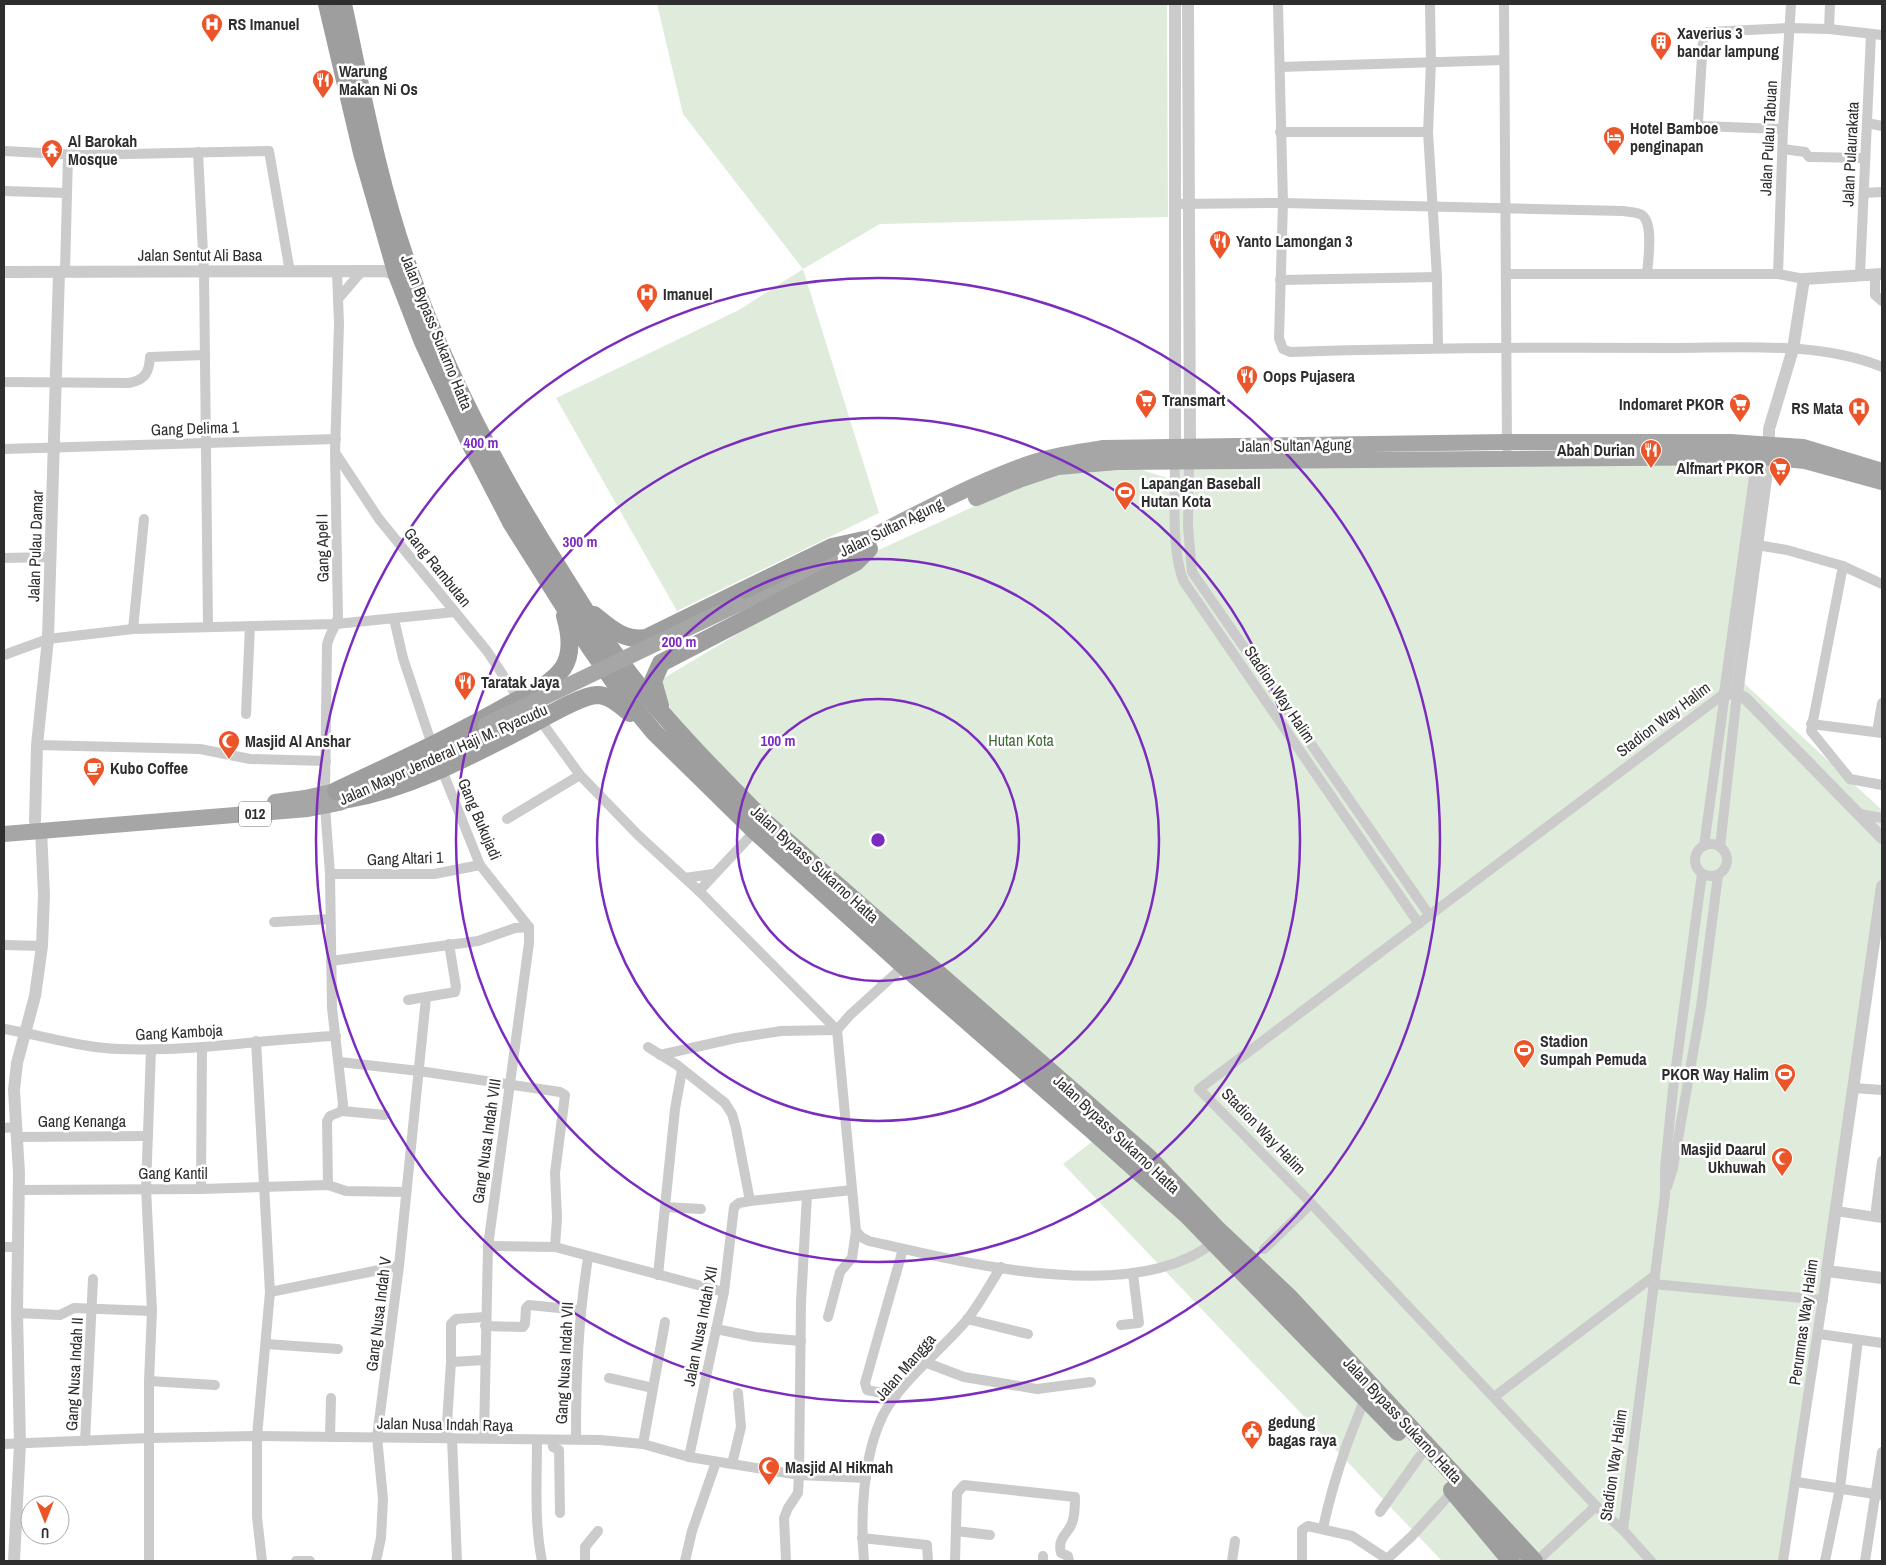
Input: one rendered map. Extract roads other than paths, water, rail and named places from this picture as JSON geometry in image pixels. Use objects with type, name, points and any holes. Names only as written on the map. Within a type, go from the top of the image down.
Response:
[{"type":"highway","name":"Jalan Bypass Sukarno Hatta","points":[[326,4],[362,153],[397,275],[423,342],[469,441],[512,524],[607,672],[654,732],[755,831],[1148,1157],[1217,1229],[1290,1298],[1536,1561]]},
{"type":"highway","name":"Jalan Bypass Sukarno Hatta","points":[[343,4],[384,186],[408,268],[434,334],[489,453],[581,603],[631,676],[664,715],[765,822],[875,929],[904,966],[1093,1130],[1214,1242],[1365,1396],[1453,1491],[1511,1561]]},
{"type":"highway","points":[[581,603],[620,635],[635,639],[646,638],[832,548],[867,545]]},
{"type":"highway","points":[[646,638],[636,649],[636,662],[645,668],[661,662],[856,562],[867,545]]},
{"type":"highway","points":[[538,689],[557,674],[567,658],[569,636],[560,601]]},
{"type":"highway","points":[[661,662],[653,681],[655,693],[664,715]]},
{"type":"highway","points":[[334,798],[571,673],[582,673],[589,677],[593,685],[585,698]]},
{"type":"highway","points":[[334,798],[374,794],[442,770],[585,698],[594,696],[607,697],[654,732]]},
{"type":"main road","name":"Jalan Sultan Agung","points":[[1765,446],[1806,461],[1882,482]]},
{"type":"main road","name":"Jalan Sultan Agung","points":[[740,608],[867,545],[977,497],[1058,467],[1182,454],[1765,446],[1804,447],[1882,471]]},
{"type":"main road","name":"Jalan Mayor Jenderal Haji M. Ryacudu","points":[[4,834],[38,826],[286,801],[334,798],[369,781],[489,730],[740,608]]},
{"type":"main road","name":"Jalan Mayor Jenderal Haji M. Ryacudu","points":[[4,823],[38,826]]},
{"type":"street","points":[[1175,4],[1175,204],[1182,454]]},
{"type":"street","points":[[1182,454],[1191,204],[1188,4]]},
{"type":"street","points":[[1278,4],[1283,203],[1279,338],[1283,349],[1290,352],[1505,346],[1793,349],[1868,361],[1882,367]]},
{"type":"street","points":[[1430,4],[1431,64],[1428,132],[1437,277],[1438,347]]},
{"type":"street","points":[[1504,4],[1505,346],[1508,450]]},
{"type":"street","name":"Jalan Pulau Tabuan","points":[[1778,274],[1783,129],[1791,4]]},
{"type":"street","points":[[1829,29],[1830,4]]},
{"type":"street","points":[[1783,129],[1701,126],[1698,122],[1703,39],[1706,32],[1789,28],[1829,29],[1882,35]]},
{"type":"street","name":"Jalan Pulaurakata","points":[[1860,274],[1871,34]]},
{"type":"street","points":[[1280,67],[1431,64],[1504,60]]},
{"type":"street","points":[[1867,123],[1882,126]]},
{"type":"street","points":[[1280,132],[1428,132]]},
{"type":"street","points":[[1783,149],[1805,152],[1809,157],[1865,158]]},
{"type":"street","points":[[4,151],[68,155],[268,151],[290,272]]},
{"type":"street","points":[[198,152],[204,272],[204,443],[208,627]]},
{"type":"street","points":[[62,272],[68,155]]},
{"type":"street","points":[[4,191],[67,193]]},
{"type":"street","points":[[1864,193],[1882,192]]},
{"type":"street","points":[[1175,204],[1283,203],[1623,211],[1641,214],[1648,221],[1648,274]]},
{"type":"street","name":"Jalan Sentut Ali Basa","points":[[4,272],[385,271],[397,275]]},
{"type":"street","name":"Jalan Pulau Damar","points":[[14,1561],[20,1444],[17,1313],[19,1190],[12,1130],[16,1072],[35,996],[42,946],[44,895],[38,826],[37,745],[48,639],[56,381],[62,272]]},
{"type":"street","name":"Gang Apel I","points":[[337,272],[336,624],[331,630],[327,644],[326,761],[334,798],[330,874],[332,1008],[340,1062],[342,1111]]},
{"type":"street","points":[[338,299],[361,272]]},
{"type":"street","points":[[1506,274],[1778,274],[1804,279],[1878,274],[1875,295],[1882,301]]},
{"type":"street","points":[[1280,280],[1437,277]]},
{"type":"street","points":[[1765,446],[1793,349],[1804,279]]},
{"type":"street","points":[[4,382],[129,383],[145,377],[149,372],[150,357],[204,355]]},
{"type":"street","name":"Gang Delima 1","points":[[4,449],[336,439]]},
{"type":"street","name":"Stadion Way Halim","points":[[1704,846],[1757,544],[1765,446]]},
{"type":"street","name":"Stadion Way Halim","points":[[1720,847],[1731,694],[1765,446]]},
{"type":"street","name":"Gang Rambutan","points":[[335,453],[379,519],[486,651],[519,699]]},
{"type":"street","name":"Stadion Way Halim","points":[[1182,454],[1192,572],[1430,916]]},
{"type":"street","name":"Stadion Way Halim","points":[[1182,454],[1175,526],[1180,571],[1184,582],[1420,924]]},
{"type":"street","points":[[134,629],[144,519]]},
{"type":"street","points":[[1757,544],[1787,550],[1844,566],[1882,584]]},
{"type":"street","points":[[4,558],[52,557]]},
{"type":"street","points":[[1844,566],[1811,724],[1813,735],[1854,781],[1882,785]]},
{"type":"street","points":[[4,656],[48,639],[134,629],[336,624],[455,612]]},
{"type":"street","points":[[394,619],[403,658],[432,745]]},
{"type":"street","points":[[246,714],[250,626]]},
{"type":"street","name":"Stadion Way Halim","points":[[1731,694],[1745,698],[1882,838]]},
{"type":"street","name":"Stadion Way Halim","points":[[1623,1530],[1596,1506],[1311,1204],[1199,1089],[1731,694]]},
{"type":"street","points":[[1811,724],[1880,732],[1882,703]]},
{"type":"street","points":[[540,720],[580,775],[638,835],[699,891],[836,1030],[856,1231],[852,1258],[838,1278],[828,1317]]},
{"type":"street","points":[[37,745],[200,749],[250,759],[326,761]]},
{"type":"street","name":"Gang Bukujadi","points":[[442,770],[480,865],[529,927]]},
{"type":"street","points":[[508,819],[580,775]]},
{"type":"street","points":[[1860,814],[1882,818]]},
{"type":"street","points":[[699,891],[755,831]]},
{"type":"street","points":[[1715,845],[1724,851],[1727,862],[1723,872],[1713,876],[1702,874],[1698,870],[1695,859],[1699,849],[1704,846],[1715,845]]},
{"type":"street","name":"Gang Altari 1","points":[[330,874],[434,874],[480,865]]},
{"type":"street","points":[[685,878],[714,874]]},
{"type":"street","name":"Stadion Way Halim","points":[[1623,1530],[1665,1195],[1665,1168],[1673,1089],[1702,874]]},
{"type":"street","name":"Stadion Way Halim","points":[[1665,1195],[1673,1168],[1695,1041],[1718,875]]},
{"type":"street","name":"Perumnas Way Halim","points":[[1783,1561],[1797,1482],[1880,923],[1882,886]]},
{"type":"street","points":[[274,922],[330,919]]},
{"type":"street","points":[[331,961],[478,941],[515,928],[529,927]]},
{"type":"street","name":"Gang Nusa Indah VIII","points":[[484,1438],[484,1360],[488,1246],[508,1085],[529,943],[529,927]]},
{"type":"street","points":[[408,1000],[453,993],[456,990],[449,944]]},
{"type":"street","points":[[4,945],[42,946]]},
{"type":"street","points":[[660,1055],[736,1038],[781,1031],[836,1030],[904,966]]},
{"type":"street","name":"Gang Nusa Indah V","points":[[376,1561],[381,1538],[383,1499],[378,1438],[399,1266],[426,998]]},
{"type":"street","name":"Gang Kamboja","points":[[4,1030],[25,1032],[76,1044],[117,1049],[151,1050],[202,1048],[336,1036]]},
{"type":"street","points":[[1680,1039],[1695,1041]]},
{"type":"street","points":[[256,1042],[270,1292],[257,1436],[257,1508],[262,1561]]},
{"type":"street","points":[[648,1047],[726,1103],[732,1114],[750,1201],[852,1190]]},
{"type":"street","points":[[201,1189],[202,1048]]},
{"type":"street","points":[[149,1561],[149,1380],[152,1311],[146,1188],[151,1050]]},
{"type":"street","points":[[340,1062],[419,1071],[560,1092],[565,1095],[555,1173],[557,1218],[554,1248]]},
{"type":"street","points":[[658,1275],[675,1109],[682,1070]]},
{"type":"street","points":[[1854,1088],[1882,1090]]},
{"type":"street","points":[[1673,1089],[1686,1091]]},
{"type":"street","points":[[328,1185],[328,1121],[330,1116],[342,1111],[385,1115]]},
{"type":"street","name":"Gang Kenanga","points":[[12,1130],[148,1136]]},
{"type":"street","points":[[1836,1211],[1878,1217],[1882,1161]]},
{"type":"street","name":"Gang Kantil","points":[[19,1190],[201,1189],[328,1185],[346,1191],[406,1192]]},
{"type":"street","points":[[786,1561],[784,1518],[798,1493],[801,1341],[807,1195]]},
{"type":"street","name":"Jalan Nusa Indah XII","points":[[689,1457],[724,1292],[734,1208],[739,1203],[750,1201]]},
{"type":"street","points":[[1264,1249],[1311,1204]]},
{"type":"street","points":[[666,1207],[701,1209]]},
{"type":"street","points":[[856,1231],[861,1237],[869,1241],[957,1261],[1081,1276],[1133,1274],[1180,1262],[1194,1256],[1214,1242]]},
{"type":"street","points":[[488,1246],[554,1248],[724,1292]]},
{"type":"street","points":[[4,1247],[18,1248]]},
{"type":"street","points":[[896,1396],[867,1390],[865,1383],[903,1249]]},
{"type":"street","name":"Gang Nusa Indah VII","points":[[576,1440],[579,1310],[588,1258]]},
{"type":"street","points":[[270,1292],[399,1266]]},
{"type":"street","name":"Jalan Mangga","points":[[864,1561],[862,1538],[866,1478],[883,1416],[896,1396],[968,1319],[1001,1267]]},
{"type":"street","points":[[1827,1271],[1882,1278]]},
{"type":"street","points":[[1121,1325],[1137,1324],[1140,1320],[1133,1274]]},
{"type":"street","name":"Gang Nusa Indah II","points":[[85,1441],[93,1280]]},
{"type":"street","points":[[1494,1398],[1653,1280],[1823,1300]]},
{"type":"street","points":[[457,1561],[449,1438],[451,1324],[456,1319],[522,1327],[525,1324],[526,1308],[529,1305],[579,1310]]},
{"type":"street","points":[[17,1313],[60,1315],[74,1308],[152,1311]]},
{"type":"street","points":[[968,1319],[1028,1334]]},
{"type":"street","points":[[642,1444],[666,1322]]},
{"type":"street","points":[[716,1329],[763,1338],[801,1341]]},
{"type":"street","points":[[1819,1334],[1882,1343]]},
{"type":"street","points":[[1825,1561],[1840,1488],[1858,1340]]},
{"type":"street","points":[[266,1344],[338,1349]]},
{"type":"street","points":[[451,1362],[484,1360]]},
{"type":"street","points":[[927,1364],[964,1377],[1037,1389],[1091,1382]]},
{"type":"street","points":[[609,1378],[653,1388]]},
{"type":"street","points":[[149,1380],[215,1385]]},
{"type":"street","points":[[732,1464],[741,1427],[738,1393]]},
{"type":"street","points":[[1323,1528],[1334,1480],[1365,1396]]},
{"type":"street","points":[[330,1437],[331,1398]]},
{"type":"street","name":"Jalan Nusa Indah Raya","points":[[4,1444],[257,1436],[576,1440],[642,1444],[689,1457],[799,1475],[866,1478]]},
{"type":"street","points":[[537,1440],[537,1509],[542,1561]]},
{"type":"street","points":[[552,1440],[553,1447],[559,1450],[560,1513]]},
{"type":"street","points":[[1865,1561],[1879,1494],[1882,1452]]},
{"type":"street","points":[[1380,1512],[1420,1456]]},
{"type":"street","points":[[685,1561],[692,1531],[716,1462]]},
{"type":"street","points":[[1797,1482],[1879,1494]]},
{"type":"street","points":[[955,1561],[956,1493],[964,1485],[1071,1495],[1075,1500],[1072,1523],[1064,1532],[1060,1548],[1061,1553],[1068,1556],[1069,1561]]},
{"type":"street","points":[[1302,1561],[1302,1530],[1308,1526],[1352,1536],[1386,1560],[1412,1536],[1453,1491]]},
{"type":"street","points":[[1536,1561],[1596,1506]]},
{"type":"street","points":[[1623,1530],[1651,1561]]},
{"type":"street","points":[[585,1561],[585,1547],[598,1531]]},
{"type":"street","points":[[956,1531],[990,1535]]},
{"type":"street","points":[[862,1538],[927,1545],[928,1561]]},
{"type":"street","points":[[1232,1561],[1235,1541]]},
{"type":"street","points":[[296,1561],[310,1561]]},
{"type":"place","name":"RS Imanuel","points":[[212,43]]},
{"type":"place","name":"Xaverius 3 bandar lampung","points":[[1661,61]]},
{"type":"place","name":"Warung Makan Ni Os","points":[[323,99]]},
{"type":"place","name":"Hotel Bamboe penginapan","points":[[1614,156]]},
{"type":"place","name":"Al Barokah Mosque","points":[[52,169]]},
{"type":"place","name":"Yanto Lamongan 3","points":[[1220,260]]},
{"type":"place","name":"Imanuel","points":[[647,313]]},
{"type":"place","name":"Oops Pujasera","points":[[1247,395]]},
{"type":"place","name":"Transmart","points":[[1146,419]]},
{"type":"place","name":"Indomaret PKOR","points":[[1740,423]]},
{"type":"place","name":"RS Mata","points":[[1859,427]]},
{"type":"place","name":"Abah Durian","points":[[1651,469]]},
{"type":"place","name":"Alfmart PKOR","points":[[1780,487]]},
{"type":"place","name":"Lapangan Baseball Hutan Kota","points":[[1125,511]]},
{"type":"place","name":"Taratak Jaya","points":[[465,701]]},
{"type":"place","name":"Masjid Al Anshar","points":[[229,760]]},
{"type":"place","name":"Kubo Coffee","points":[[94,787]]},
{"type":"place","name":"Stadion Sumpah Pemuda","points":[[1524,1069]]},
{"type":"place","name":"PKOR Way Halim","points":[[1785,1093]]},
{"type":"place","name":"Masjid Daarul Ukhuwah","points":[[1782,1177]]},
{"type":"place","name":"gedung bagas raya","points":[[1252,1450]]},
{"type":"place","name":"Masjid Al Hikmah","points":[[769,1486]]},
{"type":"park label","name":"Hutan Kota","points":[[1021,740]]}]
